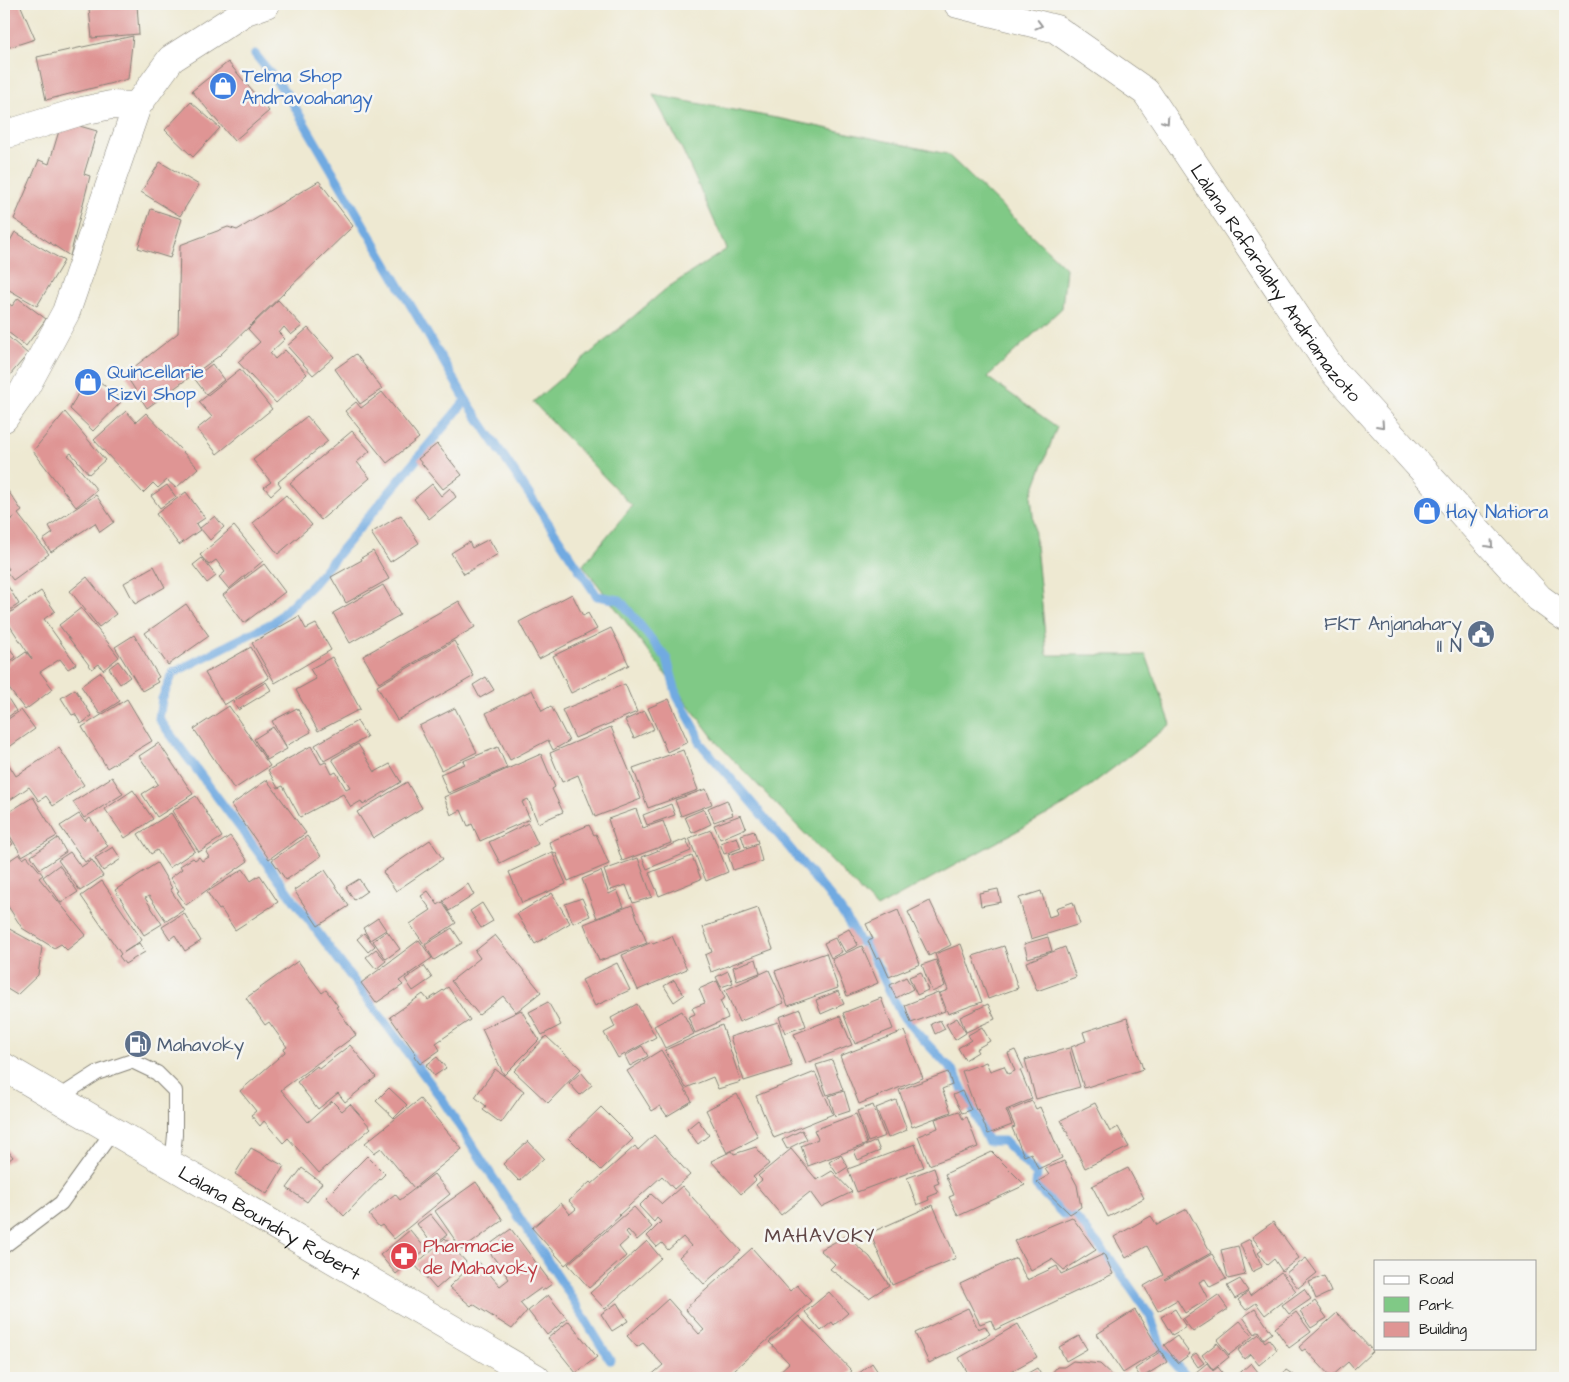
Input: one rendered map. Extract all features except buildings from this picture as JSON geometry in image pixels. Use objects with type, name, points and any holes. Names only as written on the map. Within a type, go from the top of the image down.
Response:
[{"type":"main road","name":"Làlana Rafaralahy Andriamazoto","points":[[958,4],[1056,29],[1146,92],[1333,371],[1539,598],[1565,617]]},
{"type":"main road","points":[[4,418],[24,390],[66,312],[137,106],[171,58],[253,6]]},
{"type":"main road","points":[[4,135],[82,111],[111,105],[137,106]]},
{"type":"main road","name":"Làlana Boundry Robert","points":[[4,1067],[536,1378]]},
{"type":"lane","points":[[58,1098],[97,1073],[132,1061],[157,1073],[175,1091],[175,1135],[172,1165]]},
{"type":"lane","points":[[4,1246],[61,1203],[113,1130]]},
{"type":"green space","points":[[653,95],[787,120],[947,154],[1066,268],[1062,308],[987,377],[1057,427],[1031,496],[1047,655],[1146,655],[1171,724],[1066,804],[877,908],[718,744],[583,565],[632,506],[533,402],[667,288],[727,249],[682,149]]},
{"type":"waterway","points":[[255,54],[289,97],[466,400],[313,584],[274,622],[173,673],[162,699],[159,719],[439,1095],[570,1295],[610,1360]]},
{"type":"waterway","points":[[466,400],[597,596],[620,600],[667,659],[677,696],[697,732],[700,743],[828,894],[842,912],[859,942],[866,943],[901,1014],[954,1072],[988,1141],[1004,1141],[1037,1175],[1036,1186],[1064,1215],[1075,1217],[1111,1260],[1150,1316],[1162,1349],[1188,1378]]},
{"type":"place","name":"Telma Shop Andravoahangy","points":[[223,86]]},
{"type":"place","name":"Quincellarie Rizvi Shop","points":[[88,382]]},
{"type":"place","name":"Hay Natiora","points":[[1427,511]]},
{"type":"place","name":"FKT Anjanahary II N","points":[[1481,634]]},
{"type":"place","name":"Mahavoky","points":[[138,1044]]},
{"type":"place","name":"Pharmacie de Mahavoky","points":[[404,1256]]},
{"type":"district","name":"MAHAVOKY","points":[[820,1235]]}]
